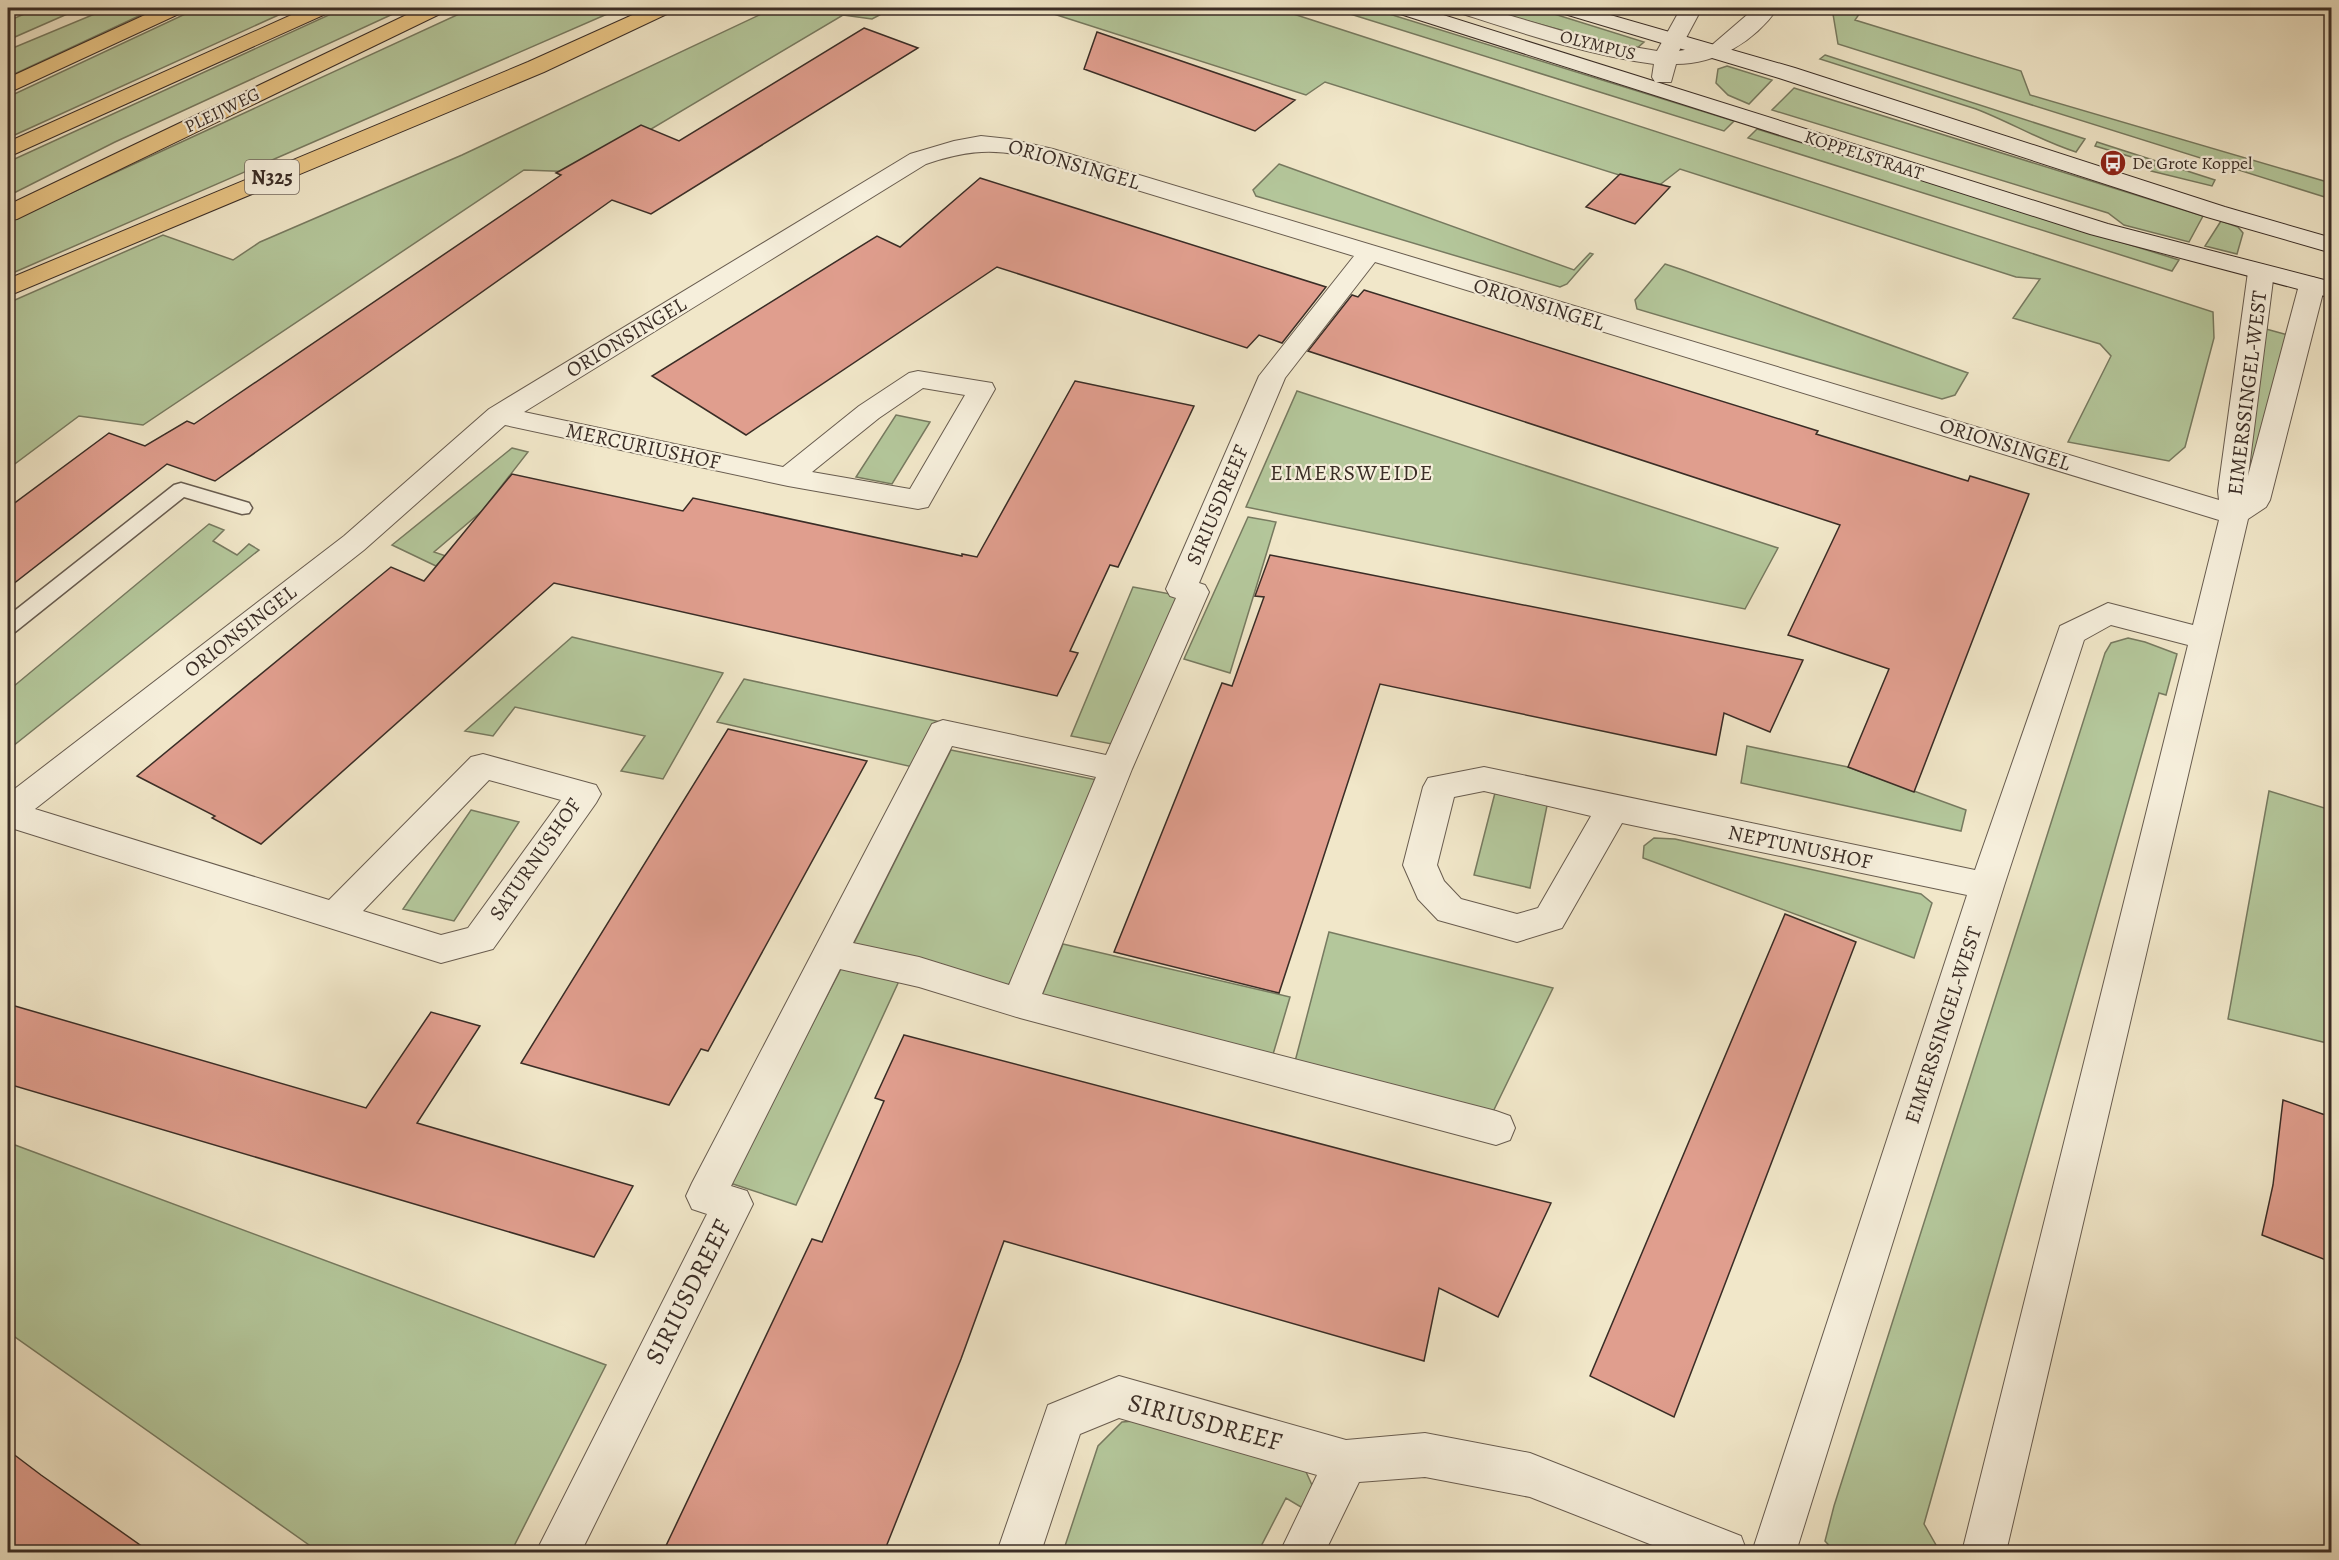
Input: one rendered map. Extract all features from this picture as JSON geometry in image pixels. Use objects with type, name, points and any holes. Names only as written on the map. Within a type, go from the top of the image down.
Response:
[{"type":"highway","points":[[8,86],[176,8]]},
{"type":"highway","points":[[8,150],[323,8]]},
{"type":"highway","name":"PLEIJWEG","points":[[8,214],[437,8]]},
{"type":"highway","name":"N325","points":[[8,288],[536,67],[664,8]]},
{"type":"street","name":"KOPPELSTRAAT","points":[[1401,8],[2099,229],[2322,287]]},
{"type":"street","name":"OLYMPUS","points":[[1464,8],[1615,52],[1664,60],[1716,52]]},
{"type":"street","points":[[1565,8],[1716,52],[2327,245]]},
{"type":"street","name":"OLYMPUS","points":[[1662,92],[1664,60],[1671,39],[1690,8]]},
{"type":"street","points":[[1716,52],[1767,8]]},
{"type":"street","name":"ORIONSINGEL","points":[[8,813],[354,543],[499,414],[909,164],[961,144],[998,142],[1046,154],[2235,515]]},
{"type":"street","name":"EIMERSSINGEL-WEST","points":[[1984,1552],[2235,515],[2232,491],[2261,272],[2274,229]]},
{"type":"street","name":"EIMERSSINGEL-WEST","points":[[2235,515],[2256,500],[2322,287],[2327,245]]},
{"type":"street","name":"SIRIUSDREEF","points":[[1020,1003],[1116,769],[1194,592],[1181,589],[1272,376],[1369,253]]},
{"type":"street","name":"MERCURIUSHOF","points":[[499,414],[788,477],[918,500],[982,389],[918,379],[869,412],[788,477]]},
{"type":"street","name":"EIMERSSINGEL-WEST","points":[[1774,1552],[2071,634],[2108,614],[2206,639]]},
{"type":"street","name":"SIRIUSDREEF","points":[[558,1552],[733,1204],[706,1196],[943,732],[1116,769]]},
{"type":"street","name":"SATURNUSHOF","points":[[8,813],[441,949],[480,939],[584,794],[483,766],[336,916]]},
{"type":"street","name":"NEPTUNUSHOF","points":[[1613,808],[1550,918],[1518,928],[1450,910],[1430,889],[1420,865],[1440,787],[1484,779],[1988,886]]},
{"type":"street","points":[[829,952],[919,972],[1020,1003],[1496,1128]]},
{"type":"street","name":"SIRIUSDREEF","points":[[1019,1552],[1062,1420],[1119,1397],[1346,1462],[1425,1455],[1530,1475],[1725,1552]]},
{"type":"street","points":[[1302,1552],[1346,1462]]},
{"type":"lane","points":[[8,627],[181,489],[242,508]]},
{"type":"green space","points":[[38,8],[81,8],[8,40],[8,21]]},
{"type":"green space","points":[[109,8],[156,8],[8,77],[8,50]]},
{"type":"green space","points":[[198,8],[294,8],[8,138],[8,97]]},
{"type":"green space","points":[[344,8],[406,8],[115,142],[8,196],[8,162]]},
{"type":"green space","points":[[472,8],[621,8],[8,275],[8,222]]},
{"type":"green space","points":[[774,8],[893,8],[872,19],[843,15],[579,172],[524,170],[143,425],[79,416],[8,469],[8,303],[163,235],[233,260],[260,242],[462,155]]},
{"type":"green space","points":[[1035,8],[1275,8],[2213,312],[2214,338],[2185,447],[2169,461],[2068,442],[2111,356],[2100,344],[2013,318],[2040,279],[2016,277],[1680,169],[1657,187],[1325,82],[1306,95]]},
{"type":"green space","points":[[1331,8],[1370,8],[1734,121],[1724,131]]},
{"type":"green space","points":[[1480,8],[1535,8],[1644,42],[1635,50]]},
{"type":"green space","points":[[1832,8],[1862,10],[1855,20],[2021,71],[2030,95],[2331,183],[2331,199],[1838,44]]},
{"type":"green space","points":[[1825,55],[2085,139],[2076,152],[1976,109],[1820,59]]},
{"type":"green space","points":[[1727,66],[1772,80],[1749,104],[1728,95],[1716,83],[1718,69]]},
{"type":"green space","points":[[1794,88],[2203,216],[2189,242],[2124,225],[2108,213],[1772,110]]},
{"type":"green space","points":[[1757,129],[2179,260],[2172,271],[1748,138]]},
{"type":"green space","points":[[2097,142],[2215,180],[2212,186],[2151,171],[2155,164],[2095,146]]},
{"type":"green space","points":[[1279,164],[1574,270],[1590,253],[1593,254],[1567,284],[1560,287],[1256,196],[1253,190]]},
{"type":"green space","points":[[2221,221],[2238,227],[2243,233],[2237,254],[2205,246]]},
{"type":"green space","points":[[1665,264],[1968,373],[1955,395],[1942,399],[1637,309],[1635,300]]},
{"type":"green space","points":[[2266,329],[2288,335],[2252,469],[2245,467]]},
{"type":"green space","points":[[1297,391],[1778,548],[1745,609],[1246,507]]},
{"type":"green space","points":[[896,415],[930,422],[892,484],[856,477]]},
{"type":"green space","points":[[512,448],[528,452],[482,511],[434,552],[446,556],[436,566],[392,545]]},
{"type":"green space","points":[[1248,517],[1276,522],[1230,673],[1184,659]]},
{"type":"green space","points":[[209,524],[224,530],[213,541],[237,555],[249,544],[259,550],[8,750],[8,691]]},
{"type":"green space","points":[[1133,587],[1181,596],[1122,746],[1071,736]]},
{"type":"green space","points":[[572,637],[723,673],[663,779],[621,771],[645,736],[515,707],[493,736],[465,731]]},
{"type":"green space","points":[[2128,638],[2177,654],[2166,695],[2159,693],[1924,1524],[1940,1552],[1835,1552],[1825,1541],[1834,1506],[2105,653],[2111,643]]},
{"type":"green space","points":[[744,679],[941,722],[917,768],[717,722]]},
{"type":"green space","points":[[1747,746],[1848,767],[1966,810],[1961,831],[1741,783]]},
{"type":"green space","points":[[951,750],[1102,781],[1014,987],[852,947]]},
{"type":"green space","points":[[1496,789],[1548,801],[1530,888],[1474,875]]},
{"type":"green space","points":[[2269,791],[2331,810],[2331,1044],[2228,1019]]},
{"type":"green space","points":[[471,810],[519,822],[454,921],[403,909]]},
{"type":"green space","points":[[1654,838],[1675,839],[1921,894],[1932,903],[1914,958],[1643,858],[1644,846]]},
{"type":"green space","points":[[1329,932],[1553,988],[1490,1118],[1293,1069]]},
{"type":"green space","points":[[1063,944],[1290,997],[1271,1061],[1039,1003]]},
{"type":"green space","points":[[842,967],[899,981],[796,1205],[730,1183]]},
{"type":"green space","points":[[15,1145],[606,1365],[511,1552],[319,1552],[8,1332],[8,1152]]},
{"type":"green space","points":[[1160,1419],[1302,1463],[1312,1485],[1306,1510],[1286,1498],[1258,1552],[1063,1552],[1098,1446],[1122,1422]]},
{"type":"building","points":[[864,28],[918,48],[651,214],[612,200],[215,481],[167,464],[8,588],[8,508],[109,433],[145,446],[187,421],[194,424],[561,175],[556,173],[641,125],[679,141]]},
{"type":"building","points":[[1097,32],[1295,100],[1255,131],[1084,69]]},
{"type":"building","points":[[1620,174],[1670,187],[1635,224],[1586,207]]},
{"type":"building","points":[[980,178],[1326,287],[1282,343],[1259,335],[1247,348],[997,267],[746,435],[652,376],[877,236],[900,247]]},
{"type":"building","points":[[1364,290],[1818,431],[1816,434],[1968,481],[1970,476],[2029,494],[1914,792],[1848,767],[1889,669],[1788,635],[1840,525],[1308,351],[1352,295],[1358,297]]},
{"type":"building","points":[[1075,381],[1194,406],[1118,567],[1110,565],[1070,651],[1078,653],[1057,696],[554,583],[261,844],[212,818],[215,816],[137,776],[391,567],[424,581],[512,474],[683,511],[693,498],[962,556],[962,554],[977,557]]},
{"type":"building","points":[[1270,555],[1803,660],[1770,732],[1724,713],[1716,755],[1380,684],[1279,993],[1114,952],[1222,683],[1232,686],[1264,597],[1255,596]]},
{"type":"building","points":[[728,729],[867,761],[708,1051],[701,1049],[669,1105],[521,1063]]},
{"type":"building","points":[[1785,914],[1856,942],[1674,1417],[1590,1376]]},
{"type":"building","points":[[8,1004],[366,1108],[431,1012],[480,1026],[417,1123],[633,1186],[594,1257],[8,1084]]},
{"type":"building","points":[[904,1035],[1551,1203],[1498,1317],[1439,1288],[1424,1361],[1004,1241],[961,1359],[884,1552],[663,1552],[812,1239],[822,1242],[884,1101],[875,1098]]},
{"type":"building","points":[[2283,1100],[2331,1117],[2331,1262],[2262,1235],[2273,1185]]},
{"type":"building","points":[[8,1450],[41,1475],[150,1552],[8,1552]]},
{"type":"place","name":"De Grote Koppel","points":[[2113,163]]},
{"type":"district","name":"EIMERSWEIDE","points":[[1352,473]]}]
